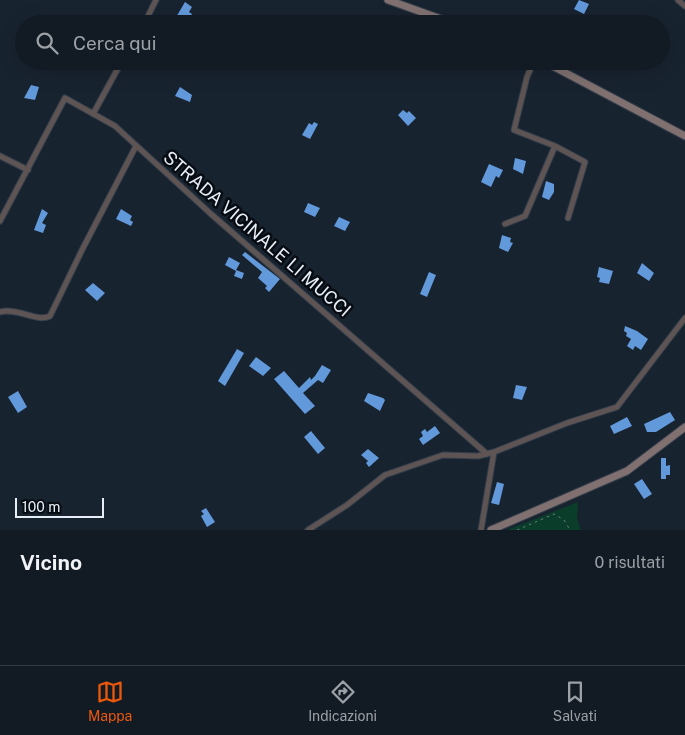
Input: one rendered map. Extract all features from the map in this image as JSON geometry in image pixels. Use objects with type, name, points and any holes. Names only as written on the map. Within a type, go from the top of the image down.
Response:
[{"type":"street","points":[[148,15],[156,0]]},
{"type":"street","points":[[388,0],[429,15]]},
{"type":"street","points":[[678,0],[685,6]]},
{"type":"street","points":[[93,114],[117,70]]},
{"type":"street","points":[[530,70],[514,130],[555,146],[586,163],[568,218]]},
{"type":"street","points":[[559,70],[685,136]]},
{"type":"street","name":"STRADA VICINALE LI MUCCI","points":[[0,222],[66,98],[115,126],[211,214],[487,454]]},
{"type":"street","points":[[0,312],[12,310],[40,317],[50,316],[136,146]]},
{"type":"street","points":[[505,224],[525,216],[555,146]]},
{"type":"street","points":[[0,156],[28,170]]},
{"type":"street","points":[[308,530],[347,505],[385,475],[443,455],[487,454],[494,452],[567,423],[617,407],[685,318]]},
{"type":"street","points":[[491,530],[627,471],[685,426]]},
{"type":"street","points":[[481,530],[494,452]]},
{"type":"path","points":[[517,530],[554,514],[564,520],[570,530]]},
{"type":"green space","points":[[578,502],[577,519],[581,530],[507,530]]},
{"type":"building","points":[[579,0],[589,4],[584,14],[574,9]]},
{"type":"building","points":[[185,2],[192,7],[189,12],[192,15],[177,15]]},
{"type":"building","points":[[31,85],[39,87],[35,100],[24,98]]},
{"type":"building","points":[[180,87],[192,95],[190,102],[175,96]]},
{"type":"building","points":[[403,110],[407,113],[409,111],[416,118],[408,126],[398,115]]},
{"type":"building","points":[[314,122],[318,124],[310,139],[302,135],[309,123],[312,125]]},
{"type":"building","points":[[515,158],[526,161],[523,174],[513,169]]},
{"type":"building","points":[[489,164],[503,170],[499,178],[496,176],[491,187],[481,182]]},
{"type":"building","points":[[546,181],[554,184],[554,192],[549,200],[542,197]]},
{"type":"building","points":[[308,203],[320,208],[315,217],[304,212]]},
{"type":"building","points":[[42,209],[48,213],[42,223],[46,225],[43,233],[34,230]]},
{"type":"building","points":[[121,209],[132,216],[130,220],[133,222],[131,226],[116,219]]},
{"type":"building","points":[[339,217],[350,222],[345,231],[334,226]]},
{"type":"building","points":[[502,235],[511,238],[510,242],[513,243],[508,252],[499,248]]},
{"type":"building","points":[[245,252],[280,279],[269,292],[265,288],[267,286],[258,278],[262,272],[242,255]]},
{"type":"building","points":[[229,257],[240,263],[236,270],[244,273],[242,279],[234,276],[236,271],[225,265]]},
{"type":"building","points":[[642,263],[654,273],[649,281],[637,273]]},
{"type":"building","points":[[599,267],[613,271],[609,284],[599,282],[600,278],[597,277]]},
{"type":"building","points":[[429,272],[436,275],[427,297],[420,294]]},
{"type":"building","points":[[93,283],[105,293],[97,301],[85,290]]},
{"type":"building","points":[[625,326],[637,331],[648,339],[641,350],[635,346],[633,350],[627,346],[631,339],[626,336]]},
{"type":"building","points":[[237,349],[244,353],[225,386],[218,381]]},
{"type":"building","points":[[256,357],[271,368],[263,376],[249,366]]},
{"type":"building","points":[[322,365],[331,370],[323,383],[318,380],[303,393],[315,406],[305,414],[274,379],[284,371],[299,388],[310,377],[311,380],[315,376]]},
{"type":"building","points":[[516,385],[527,387],[522,400],[513,398]]},
{"type":"building","points":[[18,391],[27,407],[18,413],[8,397]]},
{"type":"building","points":[[368,393],[385,400],[380,411],[364,401]]},
{"type":"building","points":[[670,412],[675,420],[656,432],[647,432],[644,424]]},
{"type":"building","points":[[627,417],[632,426],[614,434],[610,426]]},
{"type":"building","points":[[435,426],[440,433],[423,445],[419,439],[423,436],[421,432],[425,429],[427,432]]},
{"type":"building","points":[[311,431],[325,448],[318,454],[304,437]]},
{"type":"building","points":[[368,449],[379,458],[369,467],[366,463],[368,461],[361,455]]},
{"type":"building","points":[[661,458],[666,458],[666,466],[670,465],[670,475],[666,475],[666,479],[661,479]]},
{"type":"building","points":[[642,479],[652,494],[644,499],[634,484]]},
{"type":"building","points":[[497,482],[504,484],[499,505],[491,503]]},
{"type":"building","points":[[206,508],[215,522],[207,527],[201,516],[204,514],[201,511]]}]
